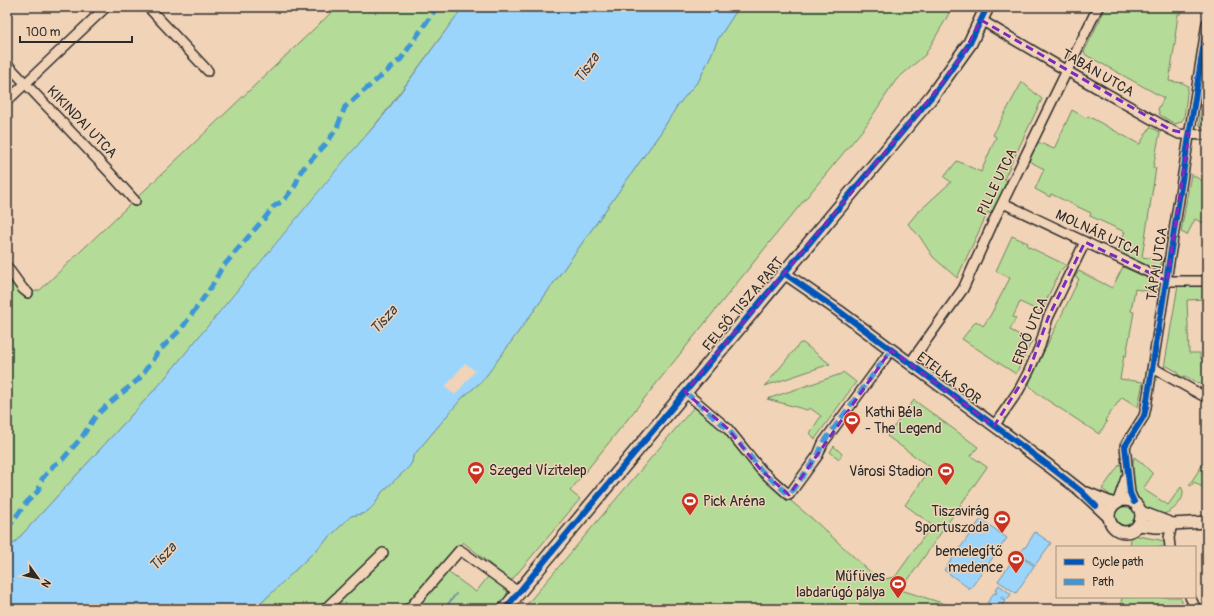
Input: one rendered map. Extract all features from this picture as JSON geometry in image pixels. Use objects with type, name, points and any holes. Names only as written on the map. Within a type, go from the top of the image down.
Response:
[{"type":"main road","name":"FELSŐ TISZA PART","points":[[506,609],[518,592],[936,90],[970,43],[987,7]]},
{"type":"street","points":[[7,101],[106,7]]},
{"type":"street","points":[[148,7],[208,71]]},
{"type":"street","name":"PILLE UTCA","points":[[910,363],[963,289],[1003,202],[1098,7]]},
{"type":"street","name":"TABÁN UTCA","points":[[981,20],[1066,71],[1171,130],[1179,134],[1207,135]]},
{"type":"street","name":"TÁPAI UTCA","points":[[1134,502],[1130,493],[1125,446],[1144,416],[1167,281],[1207,23]]},
{"type":"street","name":"KIKINDAI UTCA","points":[[7,64],[110,172],[135,201]]},
{"type":"street","name":"MOLNÁR UTCA","points":[[1003,202],[1167,281],[1207,281]]},
{"type":"street","name":"ERDŐ UTCA","points":[[994,426],[1020,390],[1040,346],[1048,318],[1085,242]]},
{"type":"street","points":[[7,266],[23,289],[28,293]]},
{"type":"street","name":"ETELKA SOR","points":[[784,273],[910,363],[1081,491],[1109,517]]},
{"type":"street","points":[[686,392],[731,432],[761,470],[789,495],[818,455],[827,438],[891,350]]},
{"type":"street","points":[[1153,368],[1207,398]]},
{"type":"street","name":"TÁPAI UTCA","points":[[1116,503],[1128,475]]},
{"type":"street","name":"ETELKA SOR","points":[[1081,491],[1116,503]]},
{"type":"street","points":[[1126,500],[1134,502],[1140,508],[1141,512],[1141,521],[1139,525],[1133,530],[1122,532],[1112,526],[1109,517],[1111,508],[1116,503],[1126,500]]},
{"type":"street","points":[[1141,512],[1172,524]]},
{"type":"street","points":[[1139,525],[1164,527],[1172,524],[1207,522]]},
{"type":"street","points":[[1170,546],[1172,524]]},
{"type":"street","points":[[409,609],[460,550],[518,592]]},
{"type":"street","points":[[325,609],[383,553]]},
{"type":"street","points":[[1190,598],[1196,609]]},
{"type":"highlighted area","points":[[981,20],[1171,130],[1189,134],[1167,281],[1085,242],[1048,318],[1029,371],[994,426],[891,350],[789,495],[761,470],[728,429],[685,392],[932,96],[962,56]]},
{"type":"green space","points":[[337,7],[463,7],[384,114],[160,384],[7,551],[7,279],[32,292],[40,290]]},
{"type":"green space","points":[[739,7],[952,7],[925,55],[896,80],[865,127],[782,227],[570,491],[580,499],[511,581],[505,599],[497,609],[413,609],[445,570],[476,592],[495,568],[463,542],[404,609],[255,609],[351,516],[365,513],[375,504],[382,492],[409,467],[413,456],[462,398],[483,380],[661,132],[677,106],[699,80],[718,39]]},
{"type":"green space","points":[[1106,7],[1183,7],[1181,14],[1178,14],[1169,81],[1183,83],[1188,86],[1184,118],[1181,122],[1175,124],[1160,115],[1158,109],[1164,98],[1086,55],[1084,52]]},
{"type":"green space","points":[[1022,82],[1042,99],[1004,179],[1009,182],[993,215],[988,212],[957,278],[933,257],[920,237],[908,224],[916,214],[951,182],[944,177],[957,161],[981,172],[996,137],[993,135]]},
{"type":"green space","points":[[1207,84],[1207,128],[1201,127],[1199,123],[1205,86]]},
{"type":"green space","points":[[1072,110],[1086,118],[1088,116],[1139,144],[1150,127],[1160,132],[1153,168],[1156,168],[1142,257],[1162,260],[1161,266],[1158,268],[1154,269],[1116,251],[1125,232],[1090,216],[1091,213],[1051,194],[1050,197],[1035,189],[1044,169],[1029,161],[1038,142],[1054,149]]},
{"type":"green space","points":[[1191,174],[1207,184],[1207,217],[1203,223],[1195,219],[1187,235],[1181,232]]},
{"type":"green space","points":[[1012,236],[1028,243],[1027,246],[1066,265],[1060,271],[1041,312],[1020,302],[1013,317],[1016,318],[1010,330],[1032,341],[1016,374],[962,339],[976,321],[983,326],[1010,278],[996,271]]},
{"type":"green space","points":[[1123,267],[1153,280],[1157,287],[1158,293],[1135,289],[1131,311],[1134,312],[1120,379],[1143,382],[1138,407],[1122,397],[1105,420],[1107,422],[1099,434],[1038,394],[1029,385],[1030,380],[1079,279],[1075,277],[1079,271],[1112,288]]},
{"type":"green space","points":[[1178,285],[1207,285],[1207,299],[1187,300],[1189,353],[1200,353],[1200,357],[1203,360],[1207,360],[1207,393],[1204,392],[1206,387],[1185,376],[1183,377],[1178,375],[1178,372],[1167,366],[1164,368]]},
{"type":"green space","points":[[800,343],[803,343],[830,364],[765,386]]},
{"type":"green space","points":[[843,372],[856,382],[815,439],[810,433],[821,416],[810,408],[807,410],[767,399],[841,374]]},
{"type":"green space","points":[[914,400],[978,447],[971,456],[987,467],[901,590],[961,609],[523,609],[694,407],[729,436],[754,470],[816,522],[879,580],[895,577],[932,525],[905,505],[931,468],[887,436]]},
{"type":"green space","points":[[834,446],[842,454],[839,459],[830,452]]},
{"type":"green space","points":[[1134,457],[1153,474],[1143,489],[1168,505],[1181,487],[1183,495],[1181,500],[1170,511],[1157,514],[1145,511],[1135,498],[1132,488]]},
{"type":"green space","points":[[1207,458],[1207,485],[1205,489],[1194,482],[1191,486],[1189,485]]},
{"type":"green space","points":[[1120,464],[1123,471],[1123,480],[1117,496],[1112,499],[1109,494],[1102,489]]},
{"type":"green space","points":[[1121,506],[1129,506],[1135,512],[1135,520],[1129,526],[1121,526],[1115,520],[1115,512]]},
{"type":"green space","points":[[1133,535],[1165,541],[1167,546],[1130,546]]},
{"type":"green space","points":[[1122,598],[1180,598],[1186,609],[1120,609]]},
{"type":"water","name":"Tisza","points":[[463,7],[739,7],[718,39],[699,80],[677,106],[661,132],[483,380],[462,398],[413,456],[409,467],[382,492],[375,504],[365,513],[351,516],[255,609],[7,609],[7,551],[160,384],[343,162],[384,115]]},
{"type":"water","points":[[981,519],[1007,538],[970,589],[944,570]]},
{"type":"water","points":[[1035,532],[1051,543],[1035,565],[1019,553],[1024,547],[1025,548]]},
{"type":"water","name":"bemelegítő medence","points":[[1017,554],[1034,566],[1016,593],[998,581]]},
{"type":"water","points":[[999,585],[1011,594],[1007,600],[1001,596],[1000,597],[1005,601],[1001,607],[987,603],[994,593],[997,593],[995,591]]},
{"type":"pier","points":[[465,363],[475,371],[455,395],[445,387]]},
{"type":"waterway","points":[[444,609],[456,594]]},
{"type":"marked path","points":[[7,529],[26,503],[38,491],[42,479],[53,466],[63,459],[82,437],[95,417],[107,405],[139,379],[159,351],[182,328],[212,286],[221,269],[273,207],[284,200],[295,186],[301,171],[326,144],[337,128],[345,107],[401,59],[437,7]]},
{"type":"marked path","points":[[685,392],[728,429],[761,470],[789,495],[818,455],[823,443],[891,350]]},
{"type":"cycle path","points":[[505,609],[932,96],[970,43],[987,7]]},
{"type":"cycle path","points":[[1134,502],[1130,493],[1125,446],[1144,416],[1146,407],[1207,23]]},
{"type":"cycle path","points":[[784,273],[839,311],[1049,466],[1081,491],[1096,506]]},
{"type":"place","name":"Kathi Béla - The Legend","points":[[852,435]]},
{"type":"place","name":"Szeged Vízitelep","points":[[476,485]]},
{"type":"place","name":"Városi Stadion","points":[[946,486]]},
{"type":"place","name":"Pick Aréna","points":[[690,516]]},
{"type":"place","name":"Tiszavirág Sportuszoda","points":[[1002,534]]},
{"type":"place","name":"bemelegítő medence","points":[[1016,574]]},
{"type":"place","name":"Műfüves labdarúgó pálya","points":[[898,599]]}]
